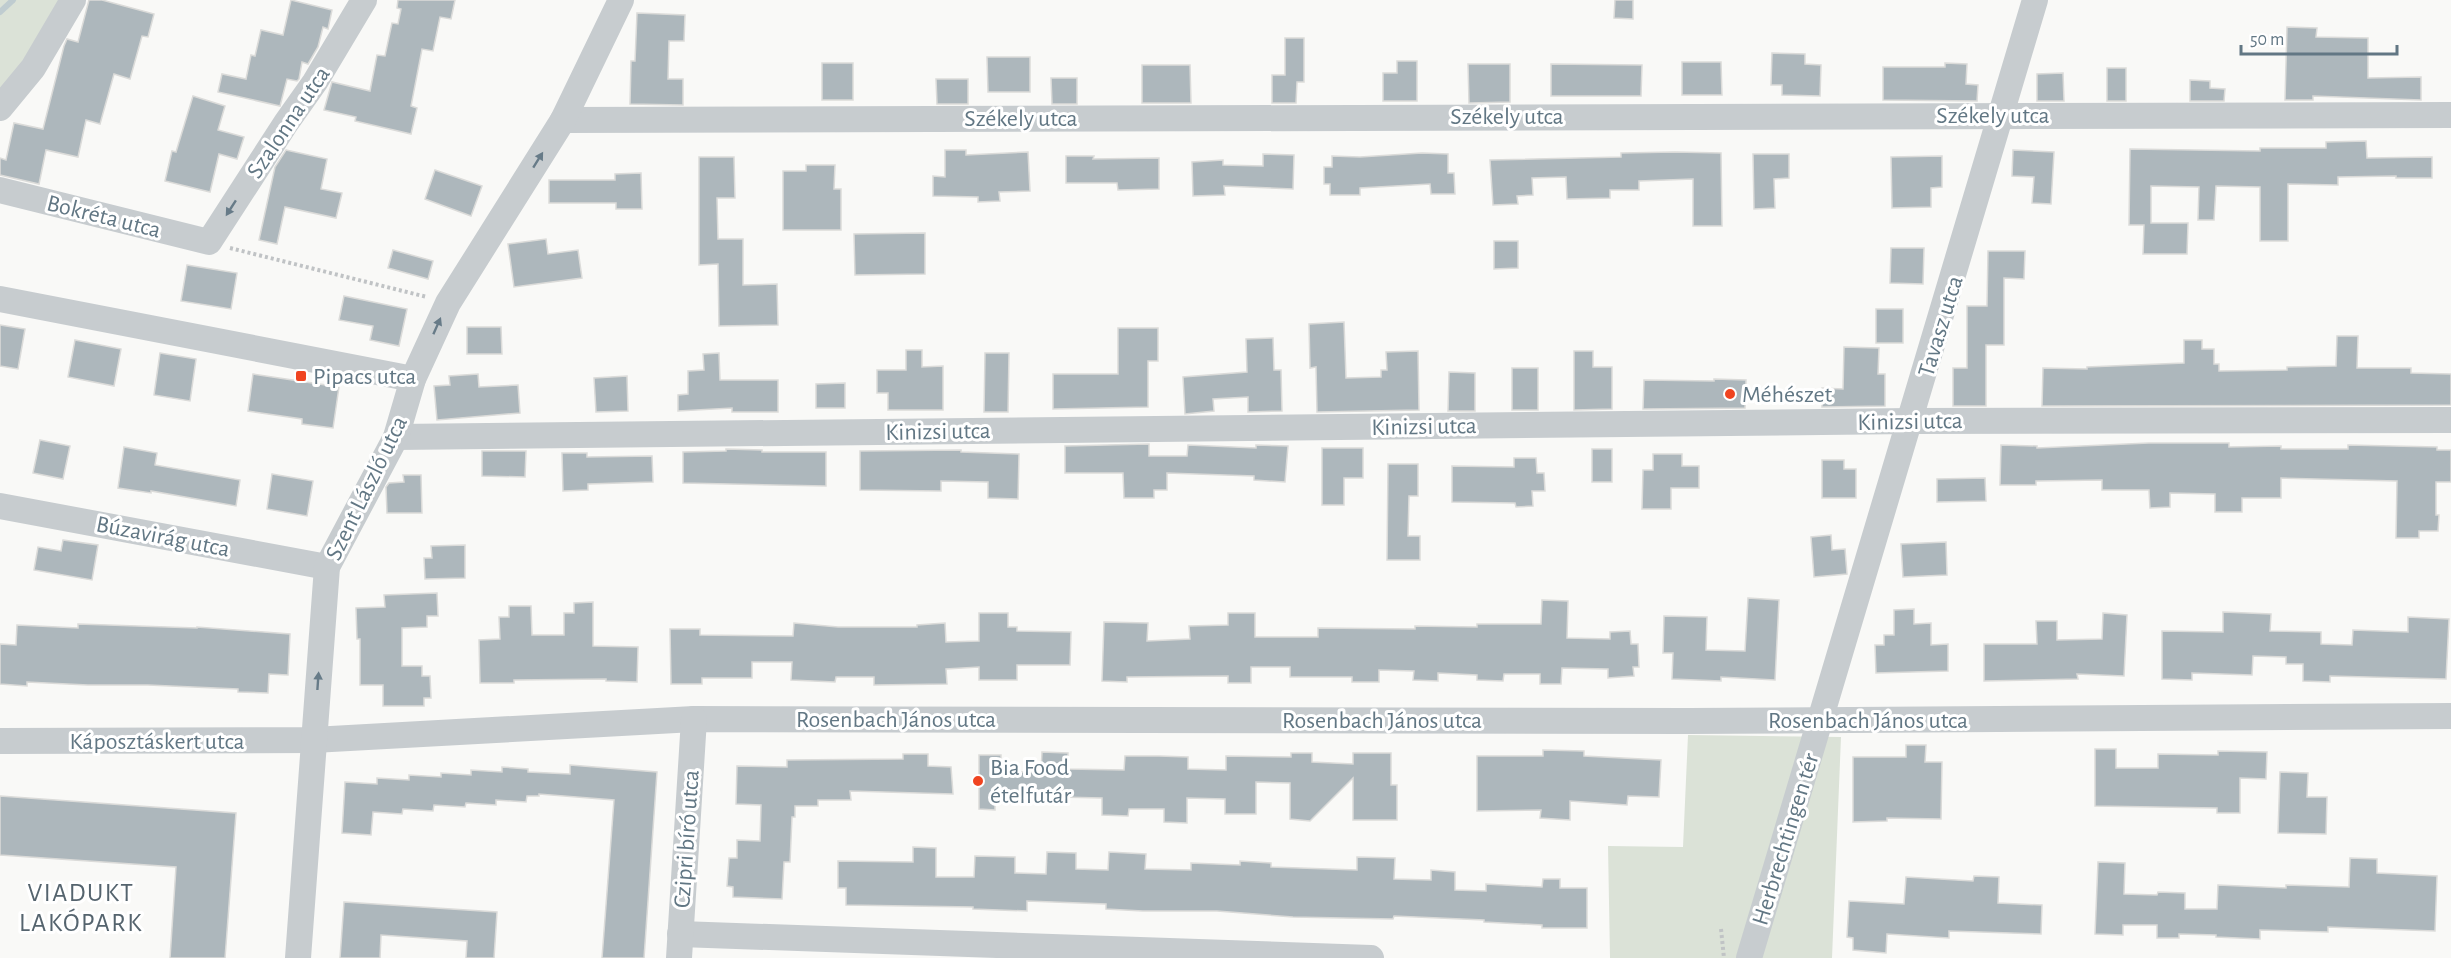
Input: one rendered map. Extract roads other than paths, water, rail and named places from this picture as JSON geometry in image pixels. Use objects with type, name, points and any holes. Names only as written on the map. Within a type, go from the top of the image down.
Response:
[{"type":"street","points":[[0,108],[33,68],[73,0]]},
{"type":"street","name":"Szalonna utca","points":[[209,242],[315,82],[364,0]]},
{"type":"street","name":"Szent László utca","points":[[298,958],[327,567],[396,437],[413,379],[448,303],[563,120],[621,0]]},
{"type":"street","name":"Tavasz utca","points":[[1820,720],[2003,115],[2035,0]]},
{"type":"street","name":"Székely utca","points":[[563,120],[2451,115]]},
{"type":"street","name":"Bokréta utca","points":[[0,190],[209,242]]},
{"type":"street","points":[[0,299],[413,379]]},
{"type":"street","name":"Kinizsi utca","points":[[396,437],[1911,421],[2451,420]]},
{"type":"street","name":"Búzavirág utca","points":[[0,506],[327,567]]},
{"type":"street","name":"Rosenbach János utca","points":[[313,740],[694,719],[1820,720],[2451,716]]},
{"type":"street","name":"Czipri bíró utca","points":[[679,946],[694,719]]},
{"type":"street","name":"Herbrechtingen tér","points":[[1749,958],[1820,720]]},
{"type":"street","name":"Káposztáskert utca","points":[[0,741],[313,740]]},
{"type":"street","points":[[679,946],[1371,958]]},
{"type":"waterway","points":[[0,12],[13,0]]},
{"type":"place","name":"Pipacs utca","points":[[301,376]]},
{"type":"place","name":"Méhészet","points":[[1730,394]]},
{"type":"place","name":"Bia Food ételfutár","points":[[978,781]]},
{"type":"district","name":"VIADUKT LAKÓPARK","points":[[81,907]]}]
